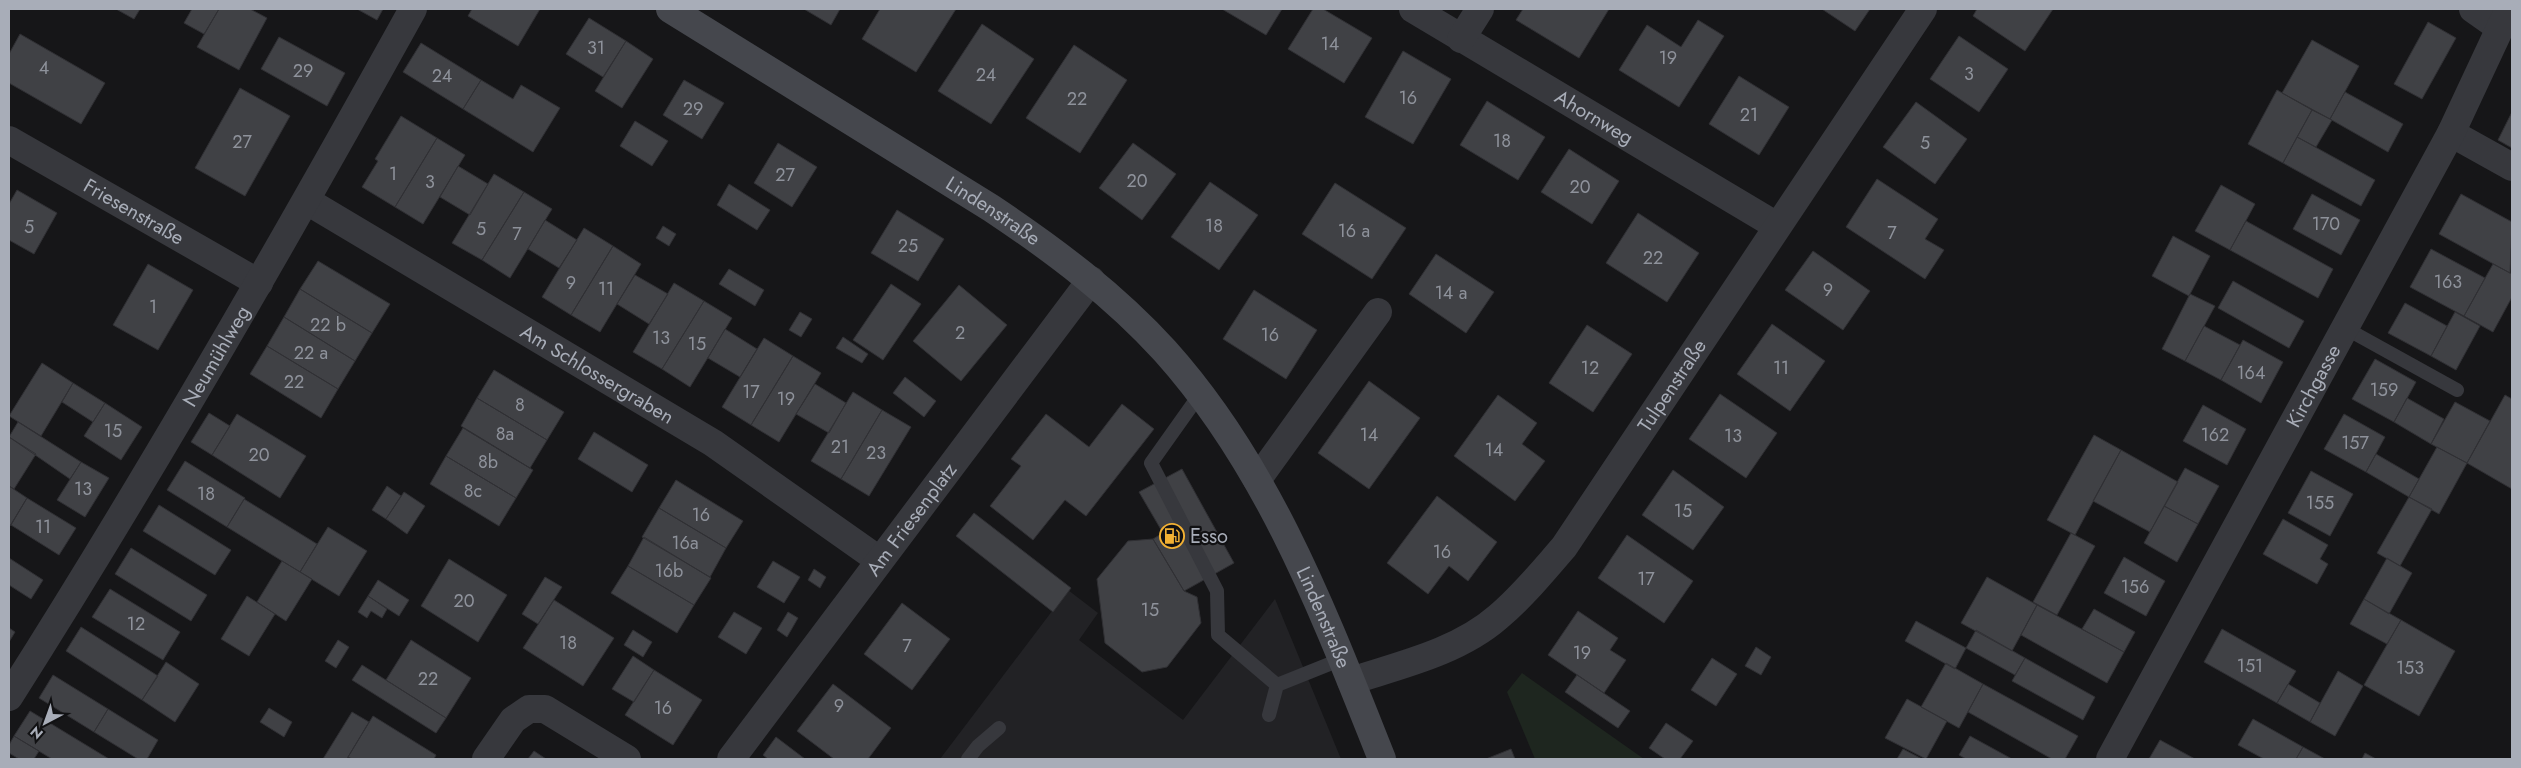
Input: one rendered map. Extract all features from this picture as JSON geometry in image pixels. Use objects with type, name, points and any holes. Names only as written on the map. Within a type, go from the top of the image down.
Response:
[{"type":"main road","name":"Lindenstraße","points":[[670,9],[991,208],[1042,242],[1091,280],[1165,351],[1200,394],[1236,444],[1287,535],[1346,670],[1382,759]]},
{"type":"street","name":"Neumühlweg","points":[[9,697],[103,548],[259,283],[413,9]]},
{"type":"street","name":"Ahornweg","points":[[1413,9],[1777,226]]},
{"type":"street","points":[[1461,39],[1480,9]]},
{"type":"street","name":"Tulpenstraße","points":[[1346,670],[1425,657],[1461,641],[1497,618],[1533,584],[1564,547],[1923,9]]},
{"type":"street","points":[[2473,9],[2505,18]]},
{"type":"street","name":"Kirchgasse","points":[[2110,759],[2451,133],[2505,18]]},
{"type":"street","points":[[2451,133],[2512,168]]},
{"type":"street","name":"Friesenstraße","points":[[9,140],[259,283]]},
{"type":"street","name":"Am Schlossergraben","points":[[307,200],[713,443],[879,560]]},
{"type":"street","name":"Am Friesenplatz","points":[[731,759],[1091,280]]},
{"type":"street","points":[[1257,480],[1378,312]]},
{"type":"street","points":[[486,759],[513,720],[529,709],[545,709],[627,759]]},
{"type":"lane","points":[[2345,328],[2457,390]]},
{"type":"lane","points":[[1200,394],[1151,463],[1218,591],[1218,635],[1277,685]]},
{"type":"lane","points":[[1277,685],[1346,670]]},
{"type":"lane","points":[[1269,715],[1277,685]]},
{"type":"lane","points":[[968,759],[978,746],[1000,728]]},
{"type":"shaded area","points":[[1068,590],[1098,613],[1079,640],[1183,720],[1275,599],[1341,759],[940,759]]},
{"type":"shaded area","points":[[1522,673],[1644,759],[1535,759],[1507,692]]},
{"type":"building","points":[[116,9],[140,9],[134,19]]},
{"type":"building","points":[[192,9],[219,9],[204,34],[184,23]]},
{"type":"building","points":[[219,9],[250,9],[267,18],[239,70],[197,47]]},
{"type":"building","points":[[357,9],[383,9],[377,20]]},
{"type":"building","points":[[472,9],[540,9],[518,46],[468,16]]},
{"type":"building","points":[[804,9],[840,9],[831,25]]},
{"type":"building","points":[[880,9],[956,9],[916,72],[862,39]]},
{"type":"building","points":[[1222,9],[1282,9],[1266,35]]},
{"type":"building","points":[[1313,9],[1323,9],[1372,38],[1344,83],[1288,49]]},
{"type":"building","points":[[1523,9],[1609,9],[1579,58],[1516,20]]},
{"type":"building","points":[[1822,9],[1870,9],[1855,31]]},
{"type":"building","points":[[1977,9],[2053,9],[2025,51],[1973,16]]},
{"type":"building","points":[[589,18],[626,41],[603,77],[566,54]]},
{"type":"building","points":[[1698,20],[1724,36],[1679,107],[1619,70],[1647,25],[1681,47]]},
{"type":"building","points":[[2428,22],[2456,38],[2422,99],[2394,84]]},
{"type":"building","points":[[982,24],[1034,59],[991,124],[938,91]]},
{"type":"building","points":[[20,34],[105,83],[81,124],[9,83],[9,54]]},
{"type":"building","points":[[1959,36],[2008,69],[1979,112],[1930,79]]},
{"type":"building","points":[[279,37],[345,73],[327,106],[261,69]]},
{"type":"building","points":[[2312,40],[2359,66],[2330,119],[2282,93]]},
{"type":"building","points":[[626,41],[653,59],[622,108],[595,91]]},
{"type":"building","points":[[421,43],[481,80],[463,109],[403,72]]},
{"type":"building","points":[[1074,45],[1127,80],[1080,153],[1026,118]]},
{"type":"building","points":[[1403,51],[1451,79],[1413,144],[1365,117]]},
{"type":"building","points":[[1739,76],[1789,107],[1759,155],[1709,124]]},
{"type":"building","points":[[481,80],[513,99],[521,85],[560,108],[533,152],[463,109]]},
{"type":"building","points":[[684,80],[724,103],[702,139],[663,115]]},
{"type":"building","points":[[240,88],[290,116],[245,196],[195,168]]},
{"type":"building","points":[[2277,90],[2312,110],[2283,163],[2248,144]]},
{"type":"building","points":[[2345,92],[2403,124],[2388,152],[2330,119]]},
{"type":"building","points":[[1487,101],[1545,137],[1518,180],[1460,145]]},
{"type":"building","points":[[1916,102],[1967,139],[1935,184],[1883,147]]},
{"type":"building","points":[[2312,110],[2332,120],[2316,147],[2297,137]]},
{"type":"building","points":[[2512,112],[2512,148],[2498,140]]},
{"type":"building","points":[[401,116],[437,138],[395,207],[362,187],[378,161],[375,159]]},
{"type":"building","points":[[635,121],[668,141],[652,166],[620,146]]},
{"type":"building","points":[[2297,137],[2375,180],[2361,206],[2283,163]]},
{"type":"building","points":[[437,138],[465,155],[423,224],[395,207]]},
{"type":"building","points":[[778,143],[817,167],[792,207],[754,183]]},
{"type":"building","points":[[1133,143],[1176,174],[1142,220],[1099,188]]},
{"type":"building","points":[[1569,149],[1619,181],[1592,224],[1541,192]]},
{"type":"building","points":[[458,166],[488,184],[470,215],[440,197]]},
{"type":"building","points":[[494,174],[524,192],[482,260],[452,243]]},
{"type":"building","points":[[1877,179],[1938,219],[1925,239],[1944,250],[1925,279],[1846,227]]},
{"type":"building","points":[[1210,182],[1258,215],[1219,270],[1171,237]]},
{"type":"building","points":[[1335,183],[1406,228],[1372,279],[1302,234]]},
{"type":"building","points":[[729,184],[770,210],[757,230],[717,205]]},
{"type":"building","points":[[2221,185],[2255,204],[2230,250],[2195,231]]},
{"type":"building","points":[[17,190],[57,213],[34,254],[9,240],[9,204]]},
{"type":"building","points":[[524,192],[552,209],[510,278],[482,260]]},
{"type":"building","points":[[2312,194],[2360,220],[2341,255],[2293,229]]},
{"type":"building","points":[[2461,194],[2512,222],[2510,273],[2439,234]]},
{"type":"building","points":[[897,210],[944,239],[918,281],[871,253]]},
{"type":"building","points":[[1638,213],[1699,253],[1667,302],[1606,263]]},
{"type":"building","points":[[545,220],[577,240],[559,268],[528,249]]},
{"type":"building","points":[[2246,221],[2333,269],[2318,298],[2230,250]]},
{"type":"building","points":[[663,226],[676,234],[669,246],[656,238]]},
{"type":"building","points":[[584,228],[613,246],[571,315],[542,297]]},
{"type":"building","points":[[2173,236],[2210,256],[2189,296],[2152,276]]},
{"type":"building","points":[[613,246],[641,264],[600,332],[571,315]]},
{"type":"building","points":[[2431,249],[2485,278],[2464,316],[2410,287]]},
{"type":"building","points":[[1813,251],[1870,291],[1843,330],[1785,290]]},
{"type":"building","points":[[1436,254],[1494,292],[1466,333],[1409,294]]},
{"type":"building","points":[[318,261],[390,304],[372,333],[300,289]]},
{"type":"building","points":[[148,264],[193,290],[158,350],[113,325]]},
{"type":"building","points":[[2493,264],[2512,274],[2512,297],[2493,332],[2464,316]]},
{"type":"building","points":[[729,269],[764,290],[755,306],[719,284]]},
{"type":"building","points":[[635,275],[668,294],[649,324],[617,304]]},
{"type":"building","points":[[2233,281],[2304,321],[2289,348],[2218,308]]},
{"type":"building","points":[[674,283],[704,301],[662,369],[633,352]]},
{"type":"building","points":[[891,284],[921,304],[883,360],[853,340]]},
{"type":"building","points":[[959,285],[1007,325],[961,381],[913,341]]},
{"type":"building","points":[[300,289],[372,333],[355,361],[284,317]]},
{"type":"building","points":[[1254,290],[1317,330],[1286,379],[1223,339]]},
{"type":"building","points":[[2190,294],[2215,306],[2185,361],[2162,349]]},
{"type":"building","points":[[704,301],[732,318],[690,387],[662,369]]},
{"type":"building","points":[[2405,303],[2447,326],[2431,356],[2388,333]]},
{"type":"building","points":[[800,312],[812,319],[801,337],[789,330]]},
{"type":"building","points":[[2455,312],[2480,326],[2456,370],[2431,356]]},
{"type":"building","points":[[284,317],[355,361],[338,389],[267,346]]},
{"type":"building","points":[[1772,324],[1825,361],[1790,411],[1737,374]]},
{"type":"building","points":[[1587,325],[1632,354],[1593,412],[1549,383]]},
{"type":"building","points":[[2204,326],[2240,345],[2221,380],[2185,361]]},
{"type":"building","points":[[725,329],[757,349],[740,377],[708,358]]},
{"type":"building","points":[[843,337],[868,354],[862,363],[836,348]]},
{"type":"building","points":[[764,338],[793,356],[751,425],[722,407]]},
{"type":"building","points":[[2243,340],[2283,362],[2261,403],[2221,380]]},
{"type":"building","points":[[267,346],[338,389],[321,418],[250,374]]},
{"type":"building","points":[[793,356],[821,373],[779,442],[751,425]]},
{"type":"building","points":[[2375,359],[2416,382],[2394,422],[2352,399]]},
{"type":"building","points":[[42,363],[73,383],[41,436],[9,416]]},
{"type":"building","points":[[494,370],[564,412],[547,440],[477,398]]},
{"type":"building","points":[[905,377],[936,401],[924,417],[893,393]]},
{"type":"building","points":[[1369,381],[1420,418],[1369,489],[1318,453]]},
{"type":"building","points":[[73,383],[105,403],[93,422],[62,402]]},
{"type":"building","points":[[815,384],[846,403],[829,433],[796,414]]},
{"type":"building","points":[[853,392],[882,410],[841,479],[811,461]]},
{"type":"building","points":[[1720,394],[1777,433],[1746,478],[1689,439]]},
{"type":"building","points":[[1498,395],[1537,423],[1522,444],[1545,461],[1515,501],[1454,456]]},
{"type":"building","points":[[2505,395],[2512,399],[2512,489],[2467,463]]},
{"type":"building","points":[[477,398],[547,440],[530,468],[461,426]]},
{"type":"building","points":[[2407,398],[2444,419],[2431,444],[2394,422]]},
{"type":"building","points":[[2455,402],[2490,421],[2467,463],[2431,444]]},
{"type":"building","points":[[105,403],[142,427],[121,460],[84,436]]},
{"type":"building","points":[[1122,404],[1154,429],[1086,516],[1065,500],[1033,540],[990,506],[1021,466],[1011,459],[1046,414],[1089,447]]},
{"type":"building","points":[[2203,405],[2246,429],[2227,465],[2183,441]]},
{"type":"building","points":[[882,410],[911,427],[869,496],[841,479]]},
{"type":"building","points":[[209,413],[230,426],[212,455],[191,442]]},
{"type":"building","points":[[237,414],[306,456],[280,498],[212,455]]},
{"type":"building","points":[[2344,414],[2385,437],[2366,472],[2324,449]]},
{"type":"building","points":[[18,422],[81,462],[70,479],[9,437]]},
{"type":"building","points":[[463,428],[533,470],[516,498],[446,456]]},
{"type":"building","points":[[594,432],[648,465],[632,492],[578,459]]},
{"type":"building","points":[[2094,435],[2121,450],[2075,535],[2047,520]]},
{"type":"building","points":[[9,437],[36,454],[14,489],[9,486]]},
{"type":"building","points":[[2437,447],[2467,463],[2439,514],[2409,497]]},
{"type":"building","points":[[2121,450],[2178,482],[2150,532],[2093,501]]},
{"type":"building","points":[[2376,454],[2419,479],[2409,497],[2366,472]]},
{"type":"building","points":[[446,456],[516,498],[499,526],[430,484]]},
{"type":"building","points":[[185,461],[245,498],[227,527],[167,490]]},
{"type":"building","points":[[81,462],[109,478],[85,517],[57,500]]},
{"type":"building","points":[[2185,468],[2219,486],[2198,524],[2164,506]]},
{"type":"building","points":[[1182,469],[1234,563],[1184,591],[1153,539],[1163,533],[1139,492]]},
{"type":"building","points":[[1673,470],[1724,507],[1693,550],[1642,515]]},
{"type":"building","points":[[2311,471],[2353,494],[2330,536],[2288,513]]},
{"type":"building","points":[[676,480],[743,521],[726,548],[659,508]]},
{"type":"building","points":[[9,486],[27,498],[10,526],[9,525]]},
{"type":"building","points":[[387,486],[401,496],[386,519],[372,510]]},
{"type":"building","points":[[404,492],[425,506],[407,534],[386,519]]},
{"type":"building","points":[[1437,496],[1497,542],[1468,581],[1449,566],[1428,594],[1387,563]]},
{"type":"building","points":[[2409,497],[2432,509],[2400,566],[2377,553]]},
{"type":"building","points":[[27,498],[76,528],[59,555],[11,525]]},
{"type":"building","points":[[244,499],[317,544],[300,572],[227,527]]},
{"type":"building","points":[[159,505],[231,550],[215,575],[143,531]]},
{"type":"building","points":[[2164,506],[2198,524],[2177,562],[2144,543]]},
{"type":"building","points":[[659,508],[726,548],[710,577],[642,537]]},
{"type":"building","points":[[974,513],[1071,588],[1053,612],[956,536]]},
{"type":"building","points":[[2283,519],[2328,545],[2320,559],[2328,564],[2317,584],[2263,554]]},
{"type":"building","points":[[328,527],[367,551],[339,596],[300,572]]},
{"type":"building","points":[[2071,533],[2095,546],[2057,615],[2033,602]]},
{"type":"building","points":[[1627,535],[1693,581],[1664,623],[1598,578]]},
{"type":"building","points":[[644,537],[711,578],[694,605],[628,566]]},
{"type":"building","points":[[1153,539],[1184,591],[1197,597],[1201,623],[1167,667],[1142,672],[1105,643],[1097,579],[1128,541]]},
{"type":"building","points":[[131,548],[207,595],[191,621],[115,574]]},
{"type":"building","points":[[2124,557],[2165,581],[2146,616],[2104,593]]},
{"type":"building","points":[[9,558],[43,580],[31,599],[9,585]]},
{"type":"building","points":[[2387,558],[2412,573],[2389,614],[2364,599]]},
{"type":"building","points":[[449,559],[507,595],[478,642],[421,606]]},
{"type":"building","points":[[282,561],[312,579],[286,621],[257,602]]},
{"type":"building","points":[[773,561],[800,577],[784,603],[757,587]]},
{"type":"building","points":[[628,566],[694,605],[677,633],[611,593]]},
{"type":"building","points":[[814,569],[826,577],[820,588],[808,580]]},
{"type":"building","points":[[545,577],[562,587],[538,624],[522,614]]},
{"type":"building","points":[[1987,577],[2037,605],[2012,651],[1961,623]]},
{"type":"building","points":[[378,580],[409,600],[399,616],[368,596]]},
{"type":"building","points":[[110,589],[180,632],[163,660],[92,617]]},
{"type":"building","points":[[247,596],[275,614],[249,656],[221,639]]},
{"type":"building","points":[[368,596],[387,609],[382,618],[371,611],[367,618],[358,612]]},
{"type":"building","points":[[2364,599],[2401,620],[2387,644],[2350,624]]},
{"type":"building","points":[[554,600],[614,638],[583,686],[523,648]]},
{"type":"building","points":[[902,603],[950,639],[912,690],[864,654]]},
{"type":"building","points":[[2037,605],[2124,652],[2107,683],[2021,635]]},
{"type":"building","points":[[2094,609],[2135,632],[2124,652],[2082,629]]},
{"type":"building","points":[[1578,611],[1618,638],[1610,650],[1626,660],[1604,693],[1548,655]]},
{"type":"building","points":[[734,612],[762,628],[746,654],[718,637]]},
{"type":"building","points":[[788,612],[798,618],[787,637],[777,630]]},
{"type":"building","points":[[2401,620],[2455,651],[2419,716],[2364,685]]},
{"type":"building","points":[[1916,621],[1966,648],[1955,669],[1905,641]]},
{"type":"building","points":[[81,627],[158,676],[142,700],[66,651]]},
{"type":"building","points":[[9,628],[15,632],[9,642]]},
{"type":"building","points":[[2222,629],[2296,671],[2277,703],[2204,662]]},
{"type":"building","points":[[633,630],[652,642],[643,657],[624,645]]},
{"type":"building","points":[[1976,630],[2025,658],[2015,675],[1966,648]]},
{"type":"building","points":[[338,640],[349,647],[336,668],[325,661]]},
{"type":"building","points":[[411,640],[471,678],[446,718],[386,680]]},
{"type":"building","points":[[1756,647],[1771,657],[1761,675],[1745,666]]},
{"type":"building","points":[[633,656],[654,670],[634,702],[612,689]]},
{"type":"building","points":[[1712,658],[1737,674],[1716,706],[1691,690]]},
{"type":"building","points":[[2025,658],[2095,697],[2083,720],[2012,681]]},
{"type":"building","points":[[166,662],[199,684],[175,722],[142,700]]},
{"type":"building","points":[[1946,663],[1983,684],[1959,728],[1921,707]]},
{"type":"building","points":[[362,665],[446,718],[436,733],[352,680]]},
{"type":"building","points":[[654,670],[702,700],[673,745],[625,715]]},
{"type":"building","points":[[2338,671],[2363,686],[2335,736],[2310,722]]},
{"type":"building","points":[[53,675],[108,709],[94,732],[39,698]]},
{"type":"building","points":[[1577,675],[1630,711],[1618,728],[1565,692]]},
{"type":"building","points":[[833,684],[891,728],[868,759],[834,759],[797,731]]},
{"type":"building","points":[[1983,684],[2078,736],[2065,759],[2052,759],[1968,712]]},
{"type":"building","points":[[2288,684],[2320,703],[2310,722],[2277,703]]},
{"type":"building","points":[[1907,699],[1947,721],[1926,759],[1885,738]]},
{"type":"building","points":[[269,708],[292,722],[284,737],[260,722]]},
{"type":"building","points":[[108,709],[158,740],[147,759],[138,759],[94,732]]},
{"type":"building","points":[[30,711],[109,759],[52,759],[14,736]]},
{"type":"building","points":[[352,712],[369,722],[347,759],[323,759]]},
{"type":"building","points":[[373,716],[436,755],[434,759],[352,759],[348,757]]},
{"type":"building","points":[[2253,719],[2303,747],[2296,759],[2264,759],[2238,745]]},
{"type":"building","points":[[1666,723],[1693,741],[1680,759],[1665,759],[1649,748]]},
{"type":"building","points":[[14,736],[39,751],[34,759],[19,759],[9,753],[9,745]]},
{"type":"building","points":[[1970,736],[2012,759],[1966,759],[1959,755]]},
{"type":"building","points":[[776,737],[805,759],[768,759],[763,755]]},
{"type":"building","points":[[2160,740],[2195,759],[2149,759]]},
{"type":"building","points":[[2303,747],[2325,759],[2296,759]]},
{"type":"building","points":[[1511,749],[1515,759],[1486,759]]},
{"type":"building","points":[[1903,749],[1922,759],[1897,759]]},
{"type":"building","points":[[534,751],[546,759],[528,759]]},
{"type":"building","points":[[2365,753],[2376,759],[2362,759]]},
{"type":"place","name":"Esso","points":[[1172,536]]}]
